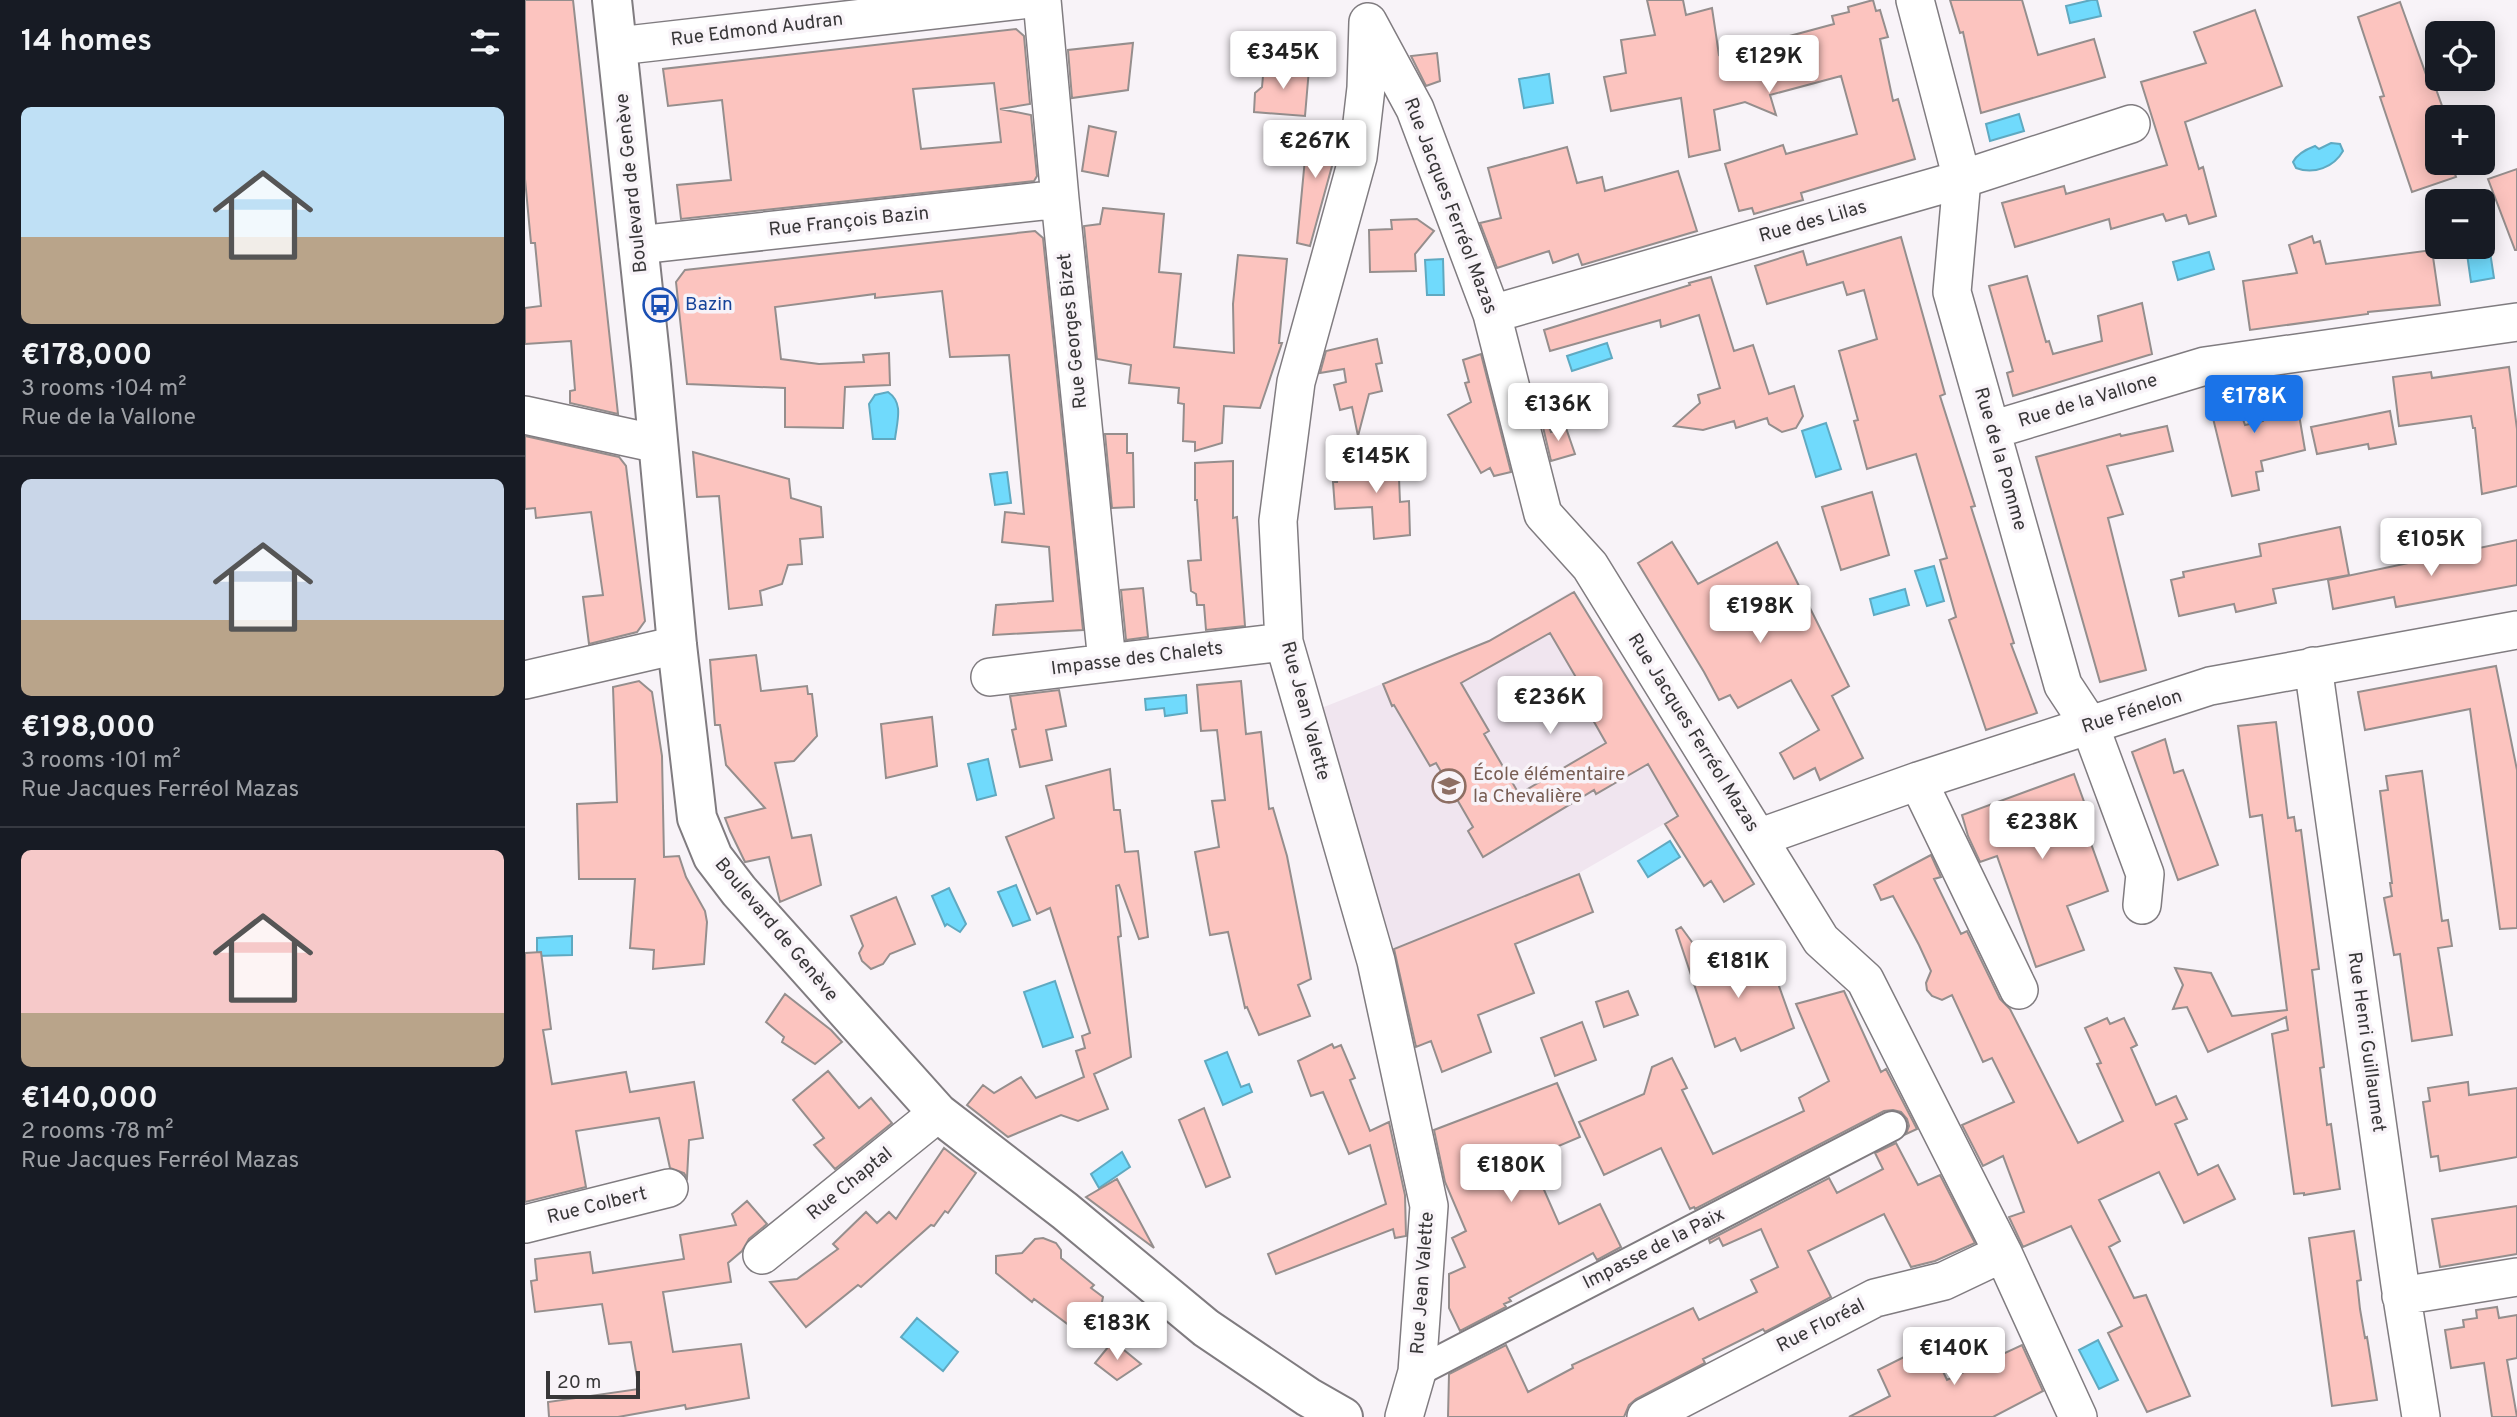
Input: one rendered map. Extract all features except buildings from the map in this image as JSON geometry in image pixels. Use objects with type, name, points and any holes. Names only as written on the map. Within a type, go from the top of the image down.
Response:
[{"type":"street","name":"Boulevard de Genève","points":[[612,0],[697,818],[713,858],[739,891],[938,1113],[1065,1211],[1206,1328],[1308,1397],[1343,1417]]},
{"type":"street","name":"Rue Edmond Audran","points":[[618,46],[1021,0]]},
{"type":"street","name":"Rue Georges Bizet","points":[[1042,0],[1107,662]]},
{"type":"street","name":"Rue de la Pomme","points":[[1915,0],[1962,179],[1952,292],[2063,685],[2089,726],[2145,874],[2142,905]]},
{"type":"street","name":"Rue Jacques Ferréol Mazas","points":[[1367,11],[1415,109],[1492,314],[1543,514],[1590,566],[1821,940],[1865,980],[2003,1253],[2078,1417]]},
{"type":"street","name":"Rue Jean Valette","points":[[1367,11],[1366,88],[1357,156],[1295,394],[1278,521],[1284,642],[1376,961],[1429,1206],[1417,1372],[1404,1417]]},
{"type":"street","name":"Rue des Lilas","points":[[1492,314],[1962,179],[2131,124]]},
{"type":"street","name":"Rue François Bazin","points":[[638,245],[1060,199]]},
{"type":"street","name":"Rue de la Vallone","points":[[1992,430],[2205,366],[2517,323]]},
{"type":"street","points":[[525,415],[658,443]]},
{"type":"street","name":"Rue Fénelon","points":[[1758,838],[1918,781],[2210,687],[2517,630]]},
{"type":"street","name":"Impasse des Chalets","points":[[990,677],[1284,642]]},
{"type":"street","points":[[525,680],[677,645]]},
{"type":"street","name":"Rue Henri Guillaumet","points":[[2313,666],[2401,1296],[2421,1417]]},
{"type":"street","points":[[1918,781],[2019,990]]},
{"type":"street","name":"Rue Chaptal","points":[[762,1255],[938,1113]]},
{"type":"street","name":"Impasse de la Paix","points":[[1417,1372],[1892,1126]]},
{"type":"street","name":"Rue Colbert","points":[[525,1224],[669,1188]]},
{"type":"street","name":"Rue Floréal","points":[[1646,1417],[1875,1298],[1944,1281],[2003,1253]]},
{"type":"street","points":[[2401,1296],[2517,1277]]},
{"type":"shaded area","points":[[1572,591],[1702,802],[1579,873],[1394,950],[1319,709],[1482,644]]},
{"type":"water","points":[[2097,0],[2101,16],[2070,23],[2066,6]]},
{"type":"water","points":[[1549,74],[1553,103],[1524,108],[1519,79]]},
{"type":"water","points":[[2019,114],[2024,131],[1990,141],[1986,124]]},
{"type":"water","points":[[2331,143],[2340,144],[2343,151],[2329,165],[2310,171],[2296,168],[2293,162],[2303,152]]},
{"type":"water","points":[[2209,252],[2214,269],[2178,280],[2173,262]]},
{"type":"water","points":[[1443,259],[1444,295],[1427,295],[1425,260]]},
{"type":"water","points":[[2468,259],[2491,259],[2494,278],[2471,282]]},
{"type":"water","points":[[1607,343],[1612,358],[1572,371],[1567,356]]},
{"type":"water","points":[[888,392],[898,407],[895,439],[873,439],[869,404],[875,395]]},
{"type":"water","points":[[1826,423],[1841,469],[1816,477],[1802,431]]},
{"type":"water","points":[[1007,472],[1011,503],[995,505],[990,474]]},
{"type":"water","points":[[1934,566],[1944,601],[1927,606],[1915,571]]},
{"type":"water","points":[[1905,589],[1909,605],[1874,615],[1870,599]]},
{"type":"water","points":[[1186,695],[1187,713],[1165,716],[1164,708],[1146,710],[1145,699]]},
{"type":"water","points":[[988,759],[996,795],[977,800],[968,764]]},
{"type":"water","points":[[1670,841],[1680,857],[1648,877],[1638,861]]},
{"type":"water","points":[[1016,885],[1030,920],[1013,926],[998,892]]},
{"type":"water","points":[[949,888],[966,924],[960,932],[947,924],[945,926],[932,896]]},
{"type":"water","points":[[572,936],[572,955],[537,956],[537,938]]},
{"type":"water","points":[[1055,981],[1073,1037],[1043,1047],[1024,992]]},
{"type":"water","points":[[1227,1052],[1241,1087],[1249,1084],[1252,1092],[1223,1105],[1205,1061]]},
{"type":"water","points":[[1122,1152],[1130,1167],[1099,1188],[1091,1174]]},
{"type":"water","points":[[917,1318],[958,1352],[943,1371],[901,1337]]},
{"type":"water","points":[[2098,1340],[2118,1380],[2099,1389],[2079,1350]]},
{"type":"place","name":"Bazin","points":[[660,305]]},
{"type":"place","name":"École élémentaire la Chevalière","points":[[1449,786]]}]
